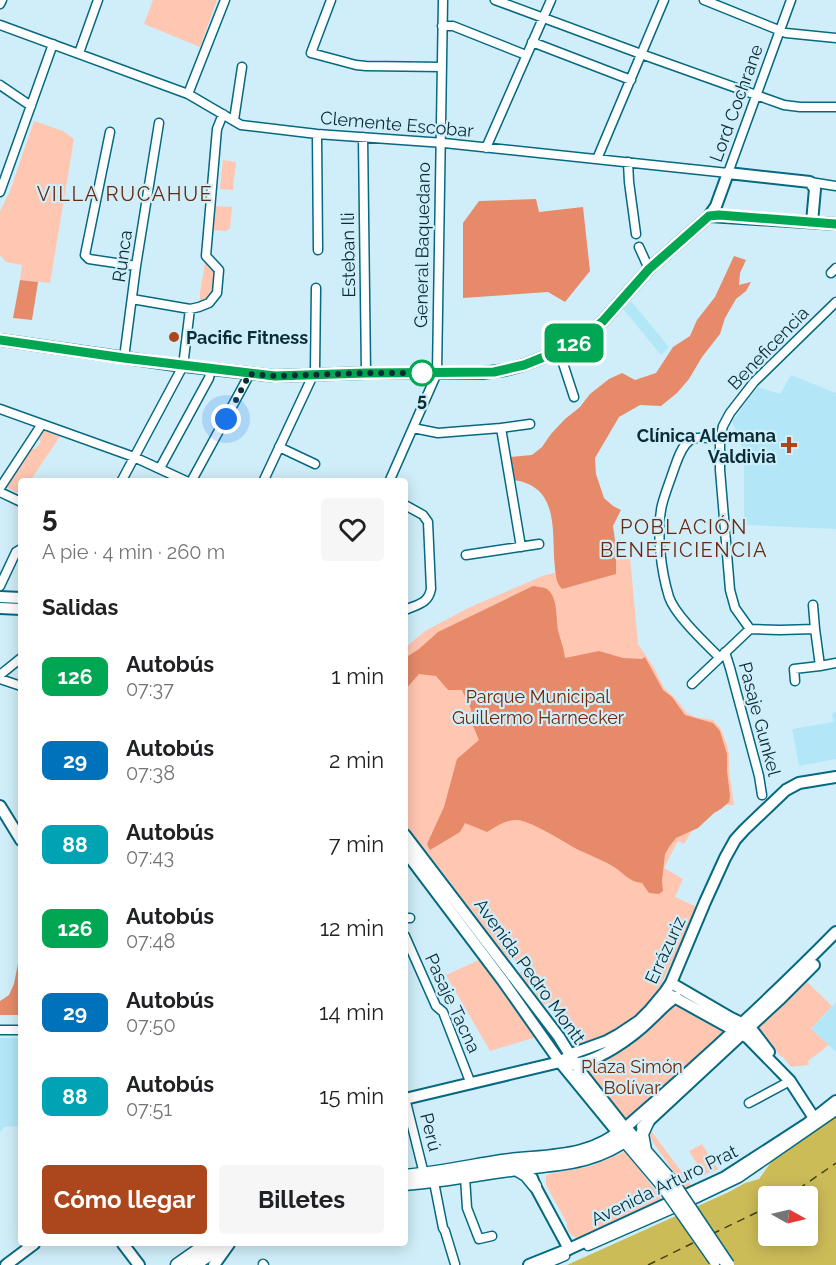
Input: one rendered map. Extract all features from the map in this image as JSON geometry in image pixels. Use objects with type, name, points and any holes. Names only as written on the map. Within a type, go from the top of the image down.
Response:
[{"type":"highway","points":[[645,1151],[642,1134],[648,1121]]},
{"type":"highway","points":[[408,1176],[465,1177],[576,1153],[625,1134]]},
{"type":"highway","points":[[408,1183],[429,1178],[517,1166],[567,1163],[606,1152],[625,1134]]},
{"type":"highway","name":"Avenida Pedro Montt","points":[[625,1134],[645,1151],[668,1185]]},
{"type":"highway","name":"Avenida Pedro Montt","points":[[625,1134],[668,1185]]},
{"type":"highway","points":[[517,1166],[535,1186]]},
{"type":"highway","points":[[535,1186],[538,1174],[545,1166]]},
{"type":"highway","points":[[668,1185],[718,1265]]},
{"type":"highway","points":[[668,1185],[728,1265]]},
{"type":"highway","points":[[177,1265],[204,1246]]},
{"type":"highway","points":[[194,1265],[224,1246]]},
{"type":"main road","name":"Clemente Escobar","points":[[728,173],[810,182]]},
{"type":"main road","name":"Lord Cochrane","points":[[709,216],[716,206],[728,173]]},
{"type":"main road","points":[[810,182],[814,189],[812,222]]},
{"type":"main road","points":[[0,340],[183,366],[275,376],[483,373],[505,370],[524,365],[576,342],[603,321],[649,269],[709,216],[836,224]]},
{"type":"main road","points":[[0,597],[18,598]]},
{"type":"main road","points":[[0,608],[18,609]]},
{"type":"main road","name":"Errázuriz","points":[[575,1064],[639,1021],[650,1011],[668,987],[735,840],[744,830],[786,790],[799,783],[836,777]]},
{"type":"main road","points":[[0,806],[18,835]]},
{"type":"main road","name":"Avenida Pedro Montt","points":[[412,855],[575,1064],[625,1134]]},
{"type":"main road","points":[[625,1134],[648,1121],[836,932]]},
{"type":"main road","points":[[625,1134],[676,1084],[796,983],[836,940]]},
{"type":"main road","points":[[668,987],[676,997],[742,1029]]},
{"type":"main road","points":[[668,987],[731,1018],[779,1065],[814,1118]]},
{"type":"main road","name":"Errázuriz","points":[[408,1097],[575,1064],[625,1041],[652,1019],[667,1002],[676,997]]},
{"type":"main road","name":"Avenida Pedro Montt","points":[[575,1064],[625,1134]]},
{"type":"main road","name":"Avenida Arturo Prat","points":[[529,1265],[725,1177],[836,1101]]},
{"type":"main road","points":[[535,1186],[569,1249]]},
{"type":"main road","points":[[11,1263],[32,1246]]},
{"type":"main road","points":[[125,1246],[139,1265]]},
{"type":"main road","points":[[214,1265],[226,1246]]},
{"type":"street","points":[[79,53],[98,0]]},
{"type":"street","points":[[188,94],[225,0]]},
{"type":"street","points":[[331,0],[311,53],[356,65],[442,67]]},
{"type":"street","name":"General Baquedano","points":[[391,478],[437,373],[443,0]]},
{"type":"street","points":[[495,0],[784,105],[836,107]]},
{"type":"street","points":[[486,148],[550,0]]},
{"type":"street","points":[[597,159],[664,0]]},
{"type":"street","points":[[704,0],[780,31],[836,38]]},
{"type":"street","name":"Lord Cochrane","points":[[728,173],[791,0]]},
{"type":"street","name":"Clemente Escobar","points":[[0,25],[188,94],[242,125],[728,173]]},
{"type":"street","points":[[442,26],[453,26],[526,55]]},
{"type":"street","points":[[532,42],[631,80]]},
{"type":"street","points":[[0,192],[53,44]]},
{"type":"street","points":[[234,120],[242,67]]},
{"type":"street","points":[[0,85],[31,106]]},
{"type":"street","points":[[132,299],[190,309],[209,303],[217,293],[219,270],[206,256],[217,129],[223,114]]},
{"type":"street","name":"Runca","points":[[124,358],[159,123]]},
{"type":"street","points":[[110,132],[85,255],[89,259],[136,266]]},
{"type":"street","points":[[317,134],[318,250]]},
{"type":"street","name":"Esteban Ili","points":[[363,137],[366,373]]},
{"type":"street","points":[[628,162],[636,234]]},
{"type":"street","name":"Clemente Escobar","points":[[810,182],[836,186]]},
{"type":"street","points":[[639,247],[649,269]]},
{"type":"street","points":[[264,478],[315,371],[316,288]]},
{"type":"street","name":"Beneficencia","points":[[750,629],[735,608],[730,590],[720,470],[720,440],[723,426],[754,382],[836,302]]},
{"type":"street","points":[[123,478],[183,366],[190,309]]},
{"type":"street","points":[[559,351],[574,397]]},
{"type":"street","points":[[160,468],[209,378],[211,369]]},
{"type":"street","points":[[192,478],[248,374]]},
{"type":"street","points":[[0,409],[134,457],[181,478]]},
{"type":"street","points":[[18,500],[0,490],[42,424]]},
{"type":"street","points":[[413,428],[438,433],[530,424]]},
{"type":"street","points":[[501,428],[521,547]]},
{"type":"street","points":[[720,440],[693,439],[687,443],[676,461],[666,492],[660,531],[663,568],[670,599],[685,622],[722,655]]},
{"type":"street","points":[[279,447],[315,464]]},
{"type":"street","points":[[408,507],[423,515],[428,522],[431,589],[427,601],[408,609]]},
{"type":"street","points":[[466,555],[539,544]]},
{"type":"street","points":[[0,586],[3,573],[18,551]]},
{"type":"street","points":[[813,605],[820,666]]},
{"type":"street","points":[[692,684],[750,629],[815,629]]},
{"type":"street","name":"Pasaje Gunkel","points":[[722,655],[730,668],[762,795]]},
{"type":"street","points":[[18,661],[0,677],[18,685]]},
{"type":"street","points":[[795,681],[794,669],[836,663]]},
{"type":"street","name":"Pasaje Tacna","points":[[408,943],[436,1006],[443,1012],[471,1084]]},
{"type":"street","points":[[0,1030],[18,1030]]},
{"type":"street","points":[[749,1103],[786,1077]]},
{"type":"street","name":"Perú","points":[[408,1108],[442,1228],[445,1231],[455,1264]]},
{"type":"street","points":[[544,1265],[739,1178],[836,1111]]},
{"type":"street","points":[[465,1177],[467,1208],[479,1239],[492,1236]]},
{"type":"shaded area","points":[[631,301],[669,347],[661,355],[623,309]]},
{"type":"shaded area","name":"Clínica Alemana Valdivia","points":[[791,375],[836,393],[836,529],[747,525],[744,522],[744,453],[732,421],[758,387],[780,394]]},
{"type":"shaded area","points":[[836,712],[836,759],[799,766],[792,729],[833,722],[832,713]]},
{"type":"shaded area","points":[[836,1002],[836,1052],[811,1029]]},
{"type":"shaded area","points":[[0,1038],[18,1038],[18,1126],[4,1127],[0,1133]]},
{"type":"shaded area","points":[[836,1113],[836,1265],[567,1265],[745,1183],[759,1179],[771,1162]]},
{"type":"green space","points":[[153,0],[217,0],[200,47],[144,24]]},
{"type":"green space","points":[[34,121],[63,131],[74,139],[50,283],[20,280],[22,265],[6,262],[0,255],[0,211],[10,191]]},
{"type":"green space","points":[[223,160],[236,162],[233,190],[220,189]]},
{"type":"green space","points":[[536,199],[539,212],[583,207],[590,271],[565,302],[548,292],[463,298],[463,223],[479,201]]},
{"type":"green space","points":[[214,206],[232,207],[230,228],[226,231],[211,230]]},
{"type":"green space","points":[[734,256],[746,260],[740,273],[739,285],[751,282],[746,291],[736,299],[725,318],[720,334],[677,393],[661,406],[640,405],[619,417],[595,458],[596,474],[604,498],[621,510],[613,526],[616,574],[562,589],[556,577],[553,527],[547,502],[540,492],[529,484],[514,480],[510,457],[532,455],[590,394],[609,379],[622,373],[635,380],[656,373],[673,347],[690,336],[697,320],[715,297]]},
{"type":"green space","points":[[208,262],[217,272],[212,298],[200,303],[205,263]]},
{"type":"green space","points":[[20,280],[38,282],[32,320],[13,318]]},
{"type":"green space","points":[[45,429],[61,435],[32,478],[18,478],[18,493],[6,487],[32,449],[35,449],[41,442],[39,439]]},
{"type":"green space","name":"Parque Municipal Guillermo Harnecker","points":[[630,557],[638,644],[664,688],[687,713],[713,720],[721,729],[729,754],[734,805],[718,805],[694,827],[684,844],[678,841],[664,868],[683,879],[675,897],[699,908],[660,986],[642,1014],[610,1038],[580,1047],[548,1002],[544,1005],[534,992],[538,989],[533,982],[528,986],[519,973],[524,969],[519,961],[508,959],[478,923],[451,883],[408,829],[408,645],[425,631],[468,608],[545,575]]},
{"type":"green space","name":"Parque Municipal Guillermo Harnecker","points":[[533,586],[542,587],[547,589],[553,597],[565,658],[599,651],[623,658],[642,659],[645,657],[663,690],[672,697],[685,715],[713,723],[720,731],[727,754],[729,802],[698,828],[676,838],[669,847],[665,854],[663,891],[659,894],[649,893],[642,883],[630,879],[609,864],[529,823],[517,820],[501,824],[487,832],[465,823],[460,832],[430,850],[427,844],[444,807],[457,759],[479,740],[473,726],[471,709],[462,690],[448,690],[436,676],[419,674],[408,687],[408,656],[438,632]]},
{"type":"green space","points":[[479,960],[536,1037],[490,1051],[446,975]]},
{"type":"green space","points":[[18,963],[18,1015],[0,1015],[0,1001],[9,995],[14,984]]},
{"type":"green space","points":[[807,982],[832,1006],[811,1029],[829,1045],[808,1061],[809,1065],[791,1067],[780,1056],[758,1024]]},
{"type":"green space","name":"Plaza Simón Bolívar","points":[[677,1001],[725,1029],[727,1033],[630,1119],[624,1119],[588,1072],[591,1065],[609,1054]]},
{"type":"green space","points":[[652,1132],[692,1186],[686,1189],[652,1141],[650,1135]]},
{"type":"green space","points":[[702,1144],[718,1169],[704,1175],[689,1151]]},
{"type":"green space","points":[[626,1151],[663,1201],[579,1239],[569,1231],[546,1185],[546,1176],[591,1166]]},
{"type":"ferry route","points":[[803,1186],[836,1163]]},
{"type":"ferry route","points":[[712,1234],[758,1212]]},
{"type":"ferry route","points":[[648,1265],[697,1241]]},
{"type":"bus line","name":"126","points":[[0,340],[244,374],[311,376],[494,372],[524,365],[559,351],[590,332],[603,321],[649,269],[709,216],[836,224]]},
{"type":"place","name":"Pacific Fitness","points":[[174,337]]},
{"type":"place","name":"5","points":[[422,373]]},
{"type":"place","name":"Clínica Alemana Valdivia","points":[[789,445]]},
{"type":"district","name":"VILLA RUCAHUE","points":[[125,194]]},
{"type":"district","name":"POBLACIÓN BENEFICIENCIA","points":[[684,538]]},
{"type":"route","points":[[226,419],[248,374],[311,376],[422,373]]}]
